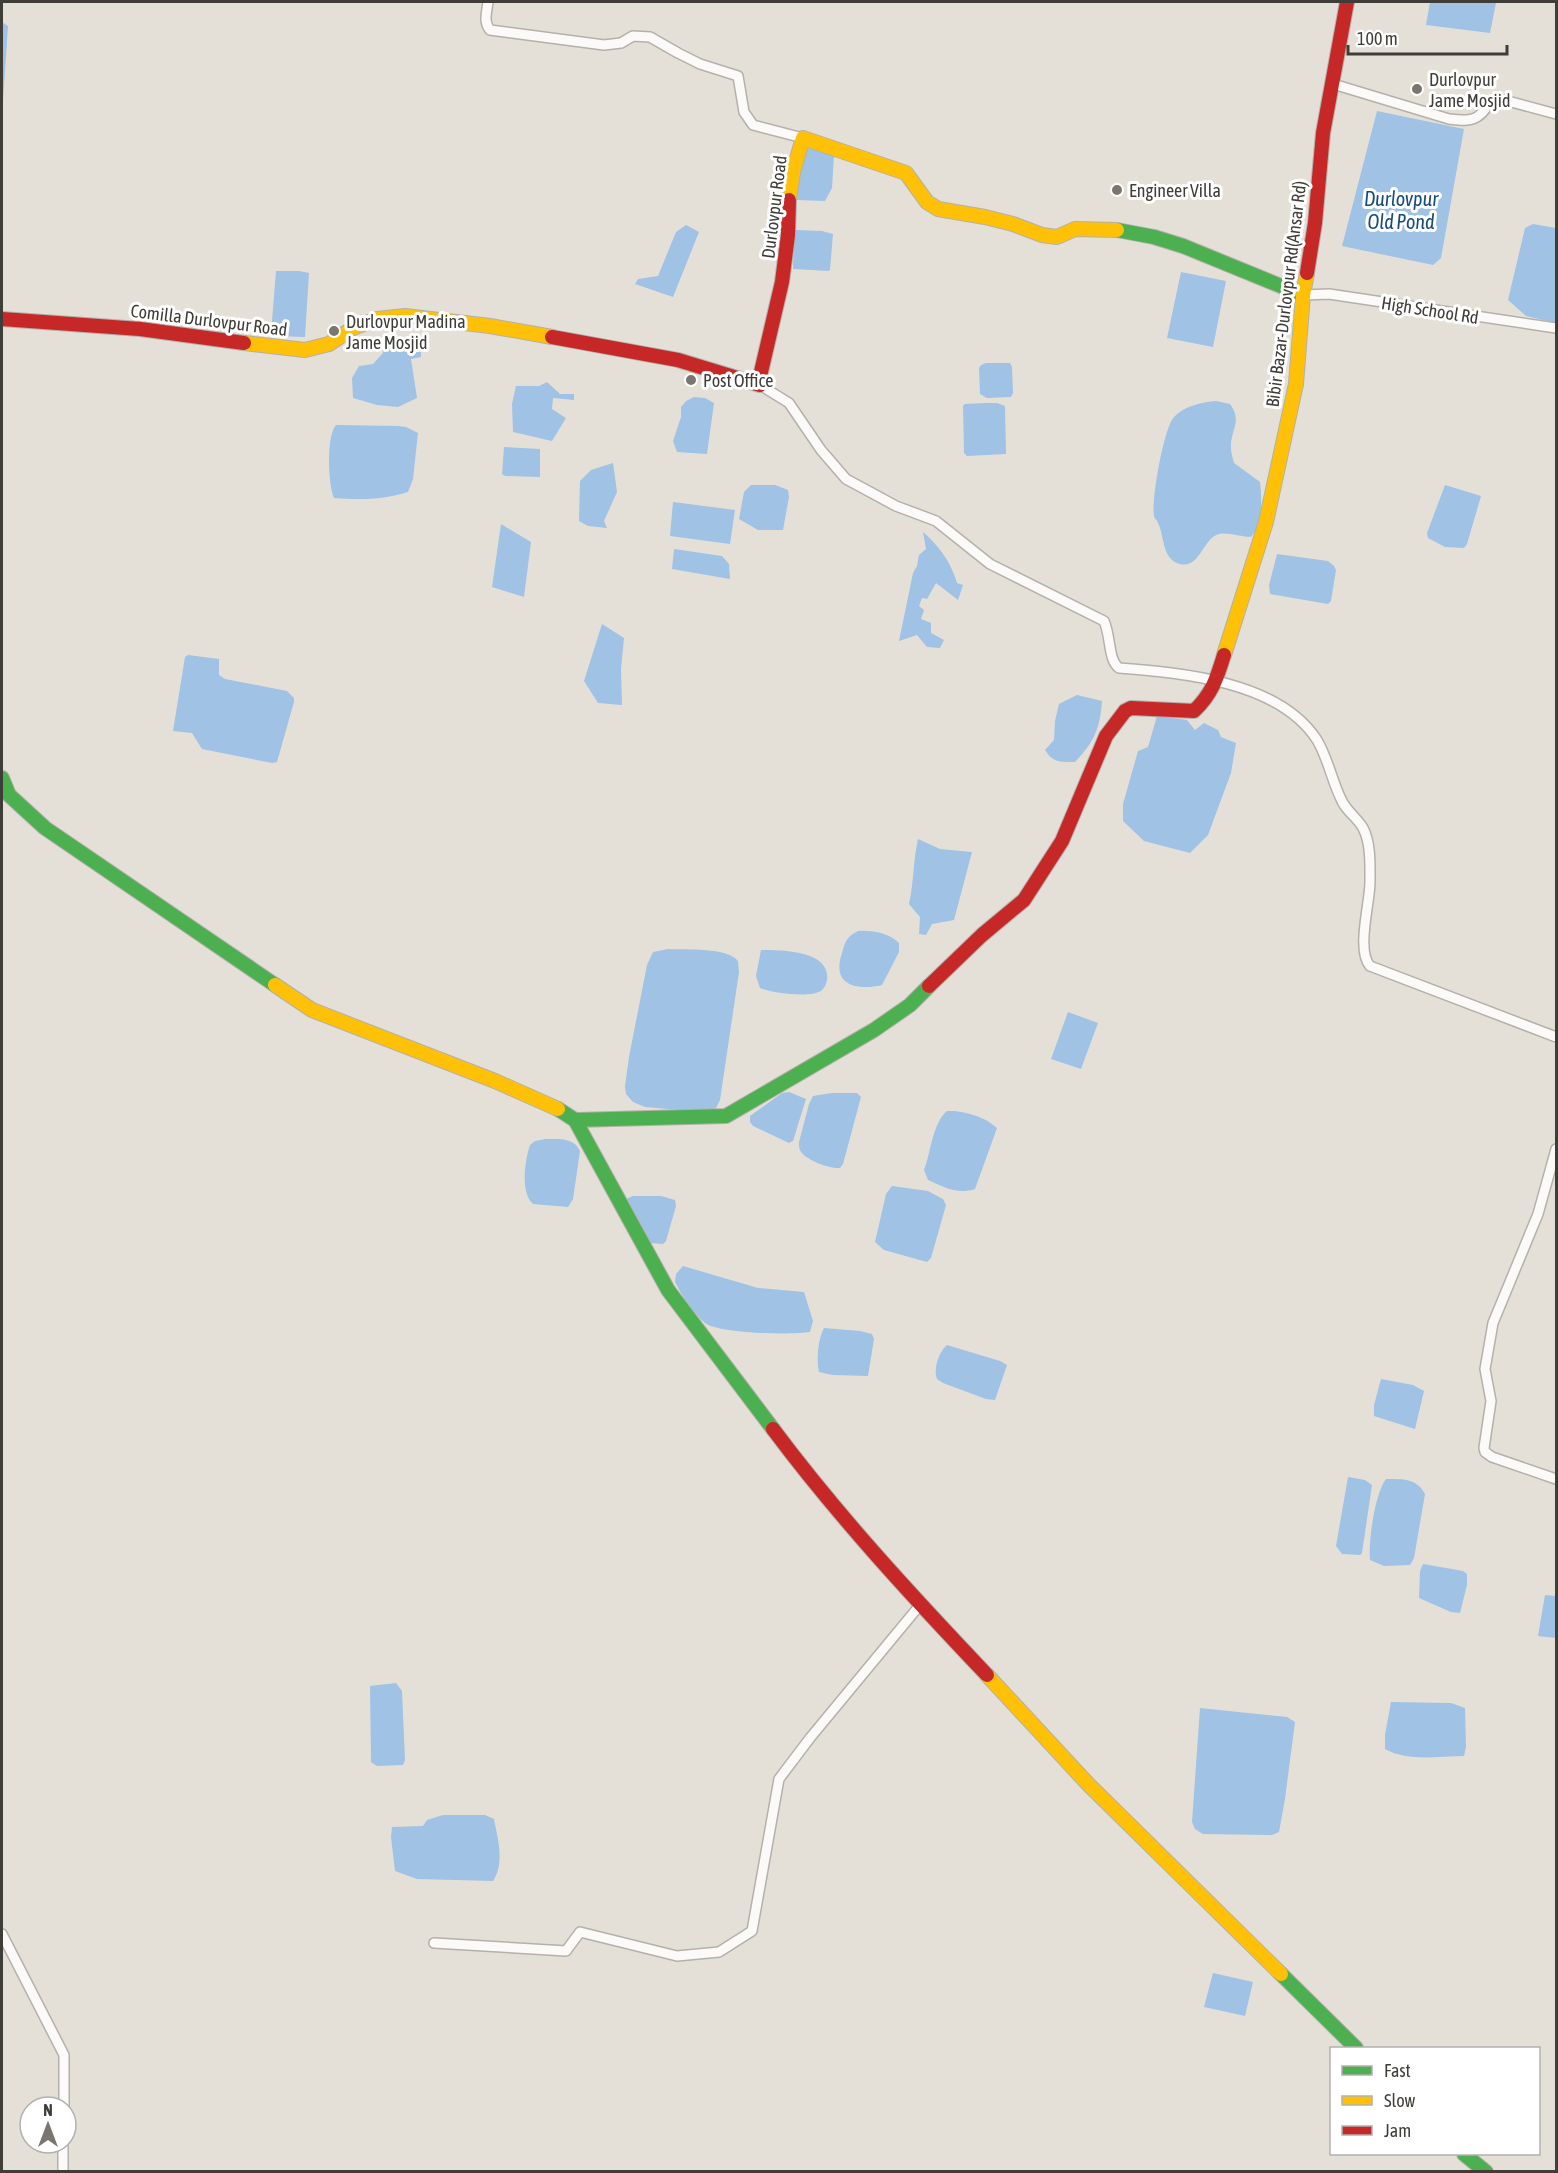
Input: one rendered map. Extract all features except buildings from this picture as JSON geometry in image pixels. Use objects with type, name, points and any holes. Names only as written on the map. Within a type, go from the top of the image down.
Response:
[{"type":"street","points":[[488,2],[486,18],[490,30],[604,45],[621,43],[633,36],[650,37],[700,64],[738,76],[744,112],[753,125],[802,138]]},
{"type":"street","name":"Bibir Bazar-Durlovpur Rd(Ansar Rd)","points":[[574,1120],[726,1116],[863,1036],[910,1005],[982,935],[1024,900],[1062,841],[1106,736],[1125,711],[1131,708],[1141,708],[1194,711],[1207,699],[1216,680],[1266,522],[1296,384],[1303,295],[1315,223],[1323,133],[1347,2]]},
{"type":"street","points":[[1333,84],[1449,119],[1476,118],[1484,112],[1489,103],[1495,100],[1504,100],[1557,114]]},
{"type":"street","name":"Durlovpur Road","points":[[760,385],[761,372],[781,291],[789,235],[788,208],[793,172],[802,138],[906,173],[927,202],[938,209],[985,217],[1057,237],[1075,230],[1111,229],[1154,237],[1183,246],[1303,295]]},
{"type":"street","name":"High School Rd","points":[[1303,295],[1329,294],[1557,328]]},
{"type":"street","name":"Comilla Durlovpur Road","points":[[2,319],[140,329],[305,350],[329,344],[353,328],[377,319],[405,316],[490,326],[647,353],[760,385]]},
{"type":"street","points":[[760,385],[789,403],[821,450],[846,479],[896,506],[936,521],[990,564],[1104,621],[1109,632],[1111,659],[1119,668],[1216,680],[1256,693],[1299,720],[1325,756],[1343,803],[1363,828],[1368,845],[1370,883],[1363,950],[1370,966],[1557,1037]]},
{"type":"street","points":[[2,778],[9,795],[45,828],[312,1010],[495,1081],[560,1110],[574,1120],[668,1290],[817,1488],[920,1605],[1088,1784],[1354,2047]]},
{"type":"street","points":[[1557,1149],[1538,1214],[1493,1323],[1485,1369],[1491,1401],[1484,1448],[1485,1452],[1492,1457],[1557,1479]]},
{"type":"street","points":[[434,1943],[566,1952],[580,1932],[677,1956],[719,1952],[752,1931],[779,1779],[920,1605]]},
{"type":"street","points":[[2,1934],[64,2055],[64,2095]]},
{"type":"street","points":[[63,2155],[63,2172]]},
{"type":"street","points":[[1465,2155],[1486,2172]]},
{"type":"water","points":[[1430,2],[1496,3],[1490,33],[1426,25]]},
{"type":"water","points":[[2,22],[8,26],[2,116]]},
{"type":"water","name":"Durlovpur Old Pond","points":[[1377,111],[1464,129],[1441,258],[1433,265],[1342,246]]},
{"type":"water","points":[[807,148],[830,151],[834,155],[832,188],[825,201],[796,200],[802,156]]},
{"type":"water","points":[[1533,224],[1556,228],[1556,323],[1526,316],[1508,300],[1525,228]]},
{"type":"water","points":[[686,225],[699,232],[673,297],[635,284],[638,279],[658,276],[676,232]]},
{"type":"water","points":[[794,231],[822,231],[833,234],[830,270],[793,269]]},
{"type":"water","points":[[276,271],[309,273],[305,337],[274,336],[271,333]]},
{"type":"water","points":[[1181,272],[1226,281],[1213,347],[1167,338]]},
{"type":"water","points":[[399,342],[409,350],[421,352],[421,357],[411,359],[417,398],[398,407],[377,405],[353,398],[352,378],[359,366],[373,364],[383,353],[381,344]]},
{"type":"water","points":[[986,363],[1010,363],[1013,393],[1011,397],[987,398],[980,394],[979,368]]},
{"type":"water","points":[[547,382],[560,394],[574,394],[574,400],[553,398],[552,409],[566,418],[552,441],[513,432],[512,404],[516,386],[539,386]]},
{"type":"water","points":[[694,397],[705,398],[714,403],[707,454],[677,452],[673,441],[681,417],[681,407]]},
{"type":"water","points":[[1216,401],[1230,404],[1234,410],[1236,421],[1231,442],[1232,456],[1234,463],[1260,482],[1260,518],[1251,537],[1219,534],[1208,541],[1196,559],[1185,565],[1177,563],[1169,556],[1154,516],[1154,495],[1159,464],[1166,435],[1174,417],[1194,405]]},
{"type":"water","points":[[997,403],[1005,406],[1006,454],[967,456],[964,453],[963,406],[965,404]]},
{"type":"water","points":[[336,425],[398,426],[418,433],[413,479],[408,492],[371,499],[334,498],[330,483],[329,450]]},
{"type":"water","points":[[504,447],[540,449],[540,477],[502,474]]},
{"type":"water","points":[[613,463],[617,492],[604,521],[607,528],[588,526],[579,521],[580,481],[591,470]]},
{"type":"water","points":[[751,485],[775,485],[788,490],[789,497],[783,530],[758,530],[739,519],[744,492]]},
{"type":"water","points":[[1445,485],[1481,496],[1464,548],[1445,547],[1428,538],[1427,533]]},
{"type":"water","points":[[673,502],[735,510],[730,544],[670,536]]},
{"type":"water","points":[[501,524],[531,542],[524,597],[492,587]]},
{"type":"water","points":[[923,532],[944,555],[957,583],[963,585],[958,600],[936,583],[927,599],[922,598],[919,606],[924,610],[921,619],[931,623],[931,633],[944,640],[940,648],[927,647],[917,635],[899,641],[913,573],[919,555],[926,549]]},
{"type":"water","points":[[674,549],[722,556],[729,564],[730,579],[672,569]]},
{"type":"water","points":[[1277,554],[1328,561],[1334,566],[1336,570],[1331,601],[1328,604],[1270,594],[1269,585]]},
{"type":"water","points":[[602,624],[624,638],[621,669],[622,705],[598,703],[584,681]]},
{"type":"water","points":[[188,655],[219,659],[219,675],[225,679],[287,691],[294,698],[277,762],[272,763],[202,749],[192,733],[173,731],[185,657]]},
{"type":"water","points":[[1077,695],[1102,701],[1098,727],[1087,748],[1075,762],[1058,761],[1045,750],[1054,740],[1059,704]]},
{"type":"water","points":[[1157,716],[1187,720],[1195,730],[1204,723],[1218,730],[1221,737],[1236,743],[1231,773],[1208,835],[1190,853],[1144,841],[1123,821],[1123,804],[1138,751],[1148,747]]},
{"type":"water","points":[[918,839],[940,849],[972,852],[954,920],[932,924],[926,935],[919,934],[920,917],[909,904]]},
{"type":"water","points":[[858,931],[880,933],[899,943],[899,952],[882,985],[855,986],[843,979],[839,964],[845,943],[851,935]]},
{"type":"water","points":[[668,949],[716,951],[725,953],[738,961],[739,972],[720,1100],[715,1110],[691,1111],[645,1107],[633,1102],[626,1094],[629,1057],[647,965],[653,952]]},
{"type":"water","points":[[761,950],[800,953],[818,960],[824,966],[827,974],[824,987],[821,991],[808,994],[773,992],[760,988],[756,976]]},
{"type":"water","points":[[1068,1012],[1098,1023],[1081,1069],[1051,1059]]},
{"type":"water","points":[[789,1092],[806,1099],[793,1141],[789,1143],[753,1126],[750,1116],[782,1093]]},
{"type":"water","points":[[857,1093],[861,1097],[840,1168],[819,1164],[804,1155],[799,1146],[813,1096]]},
{"type":"water","points":[[947,1111],[974,1115],[997,1128],[975,1189],[956,1191],[945,1188],[928,1180],[924,1170],[938,1123]]},
{"type":"water","points":[[546,1139],[570,1141],[580,1151],[573,1199],[568,1207],[533,1204],[526,1192],[525,1167],[530,1145],[535,1141]]},
{"type":"water","points":[[892,1186],[928,1191],[943,1199],[946,1205],[931,1258],[927,1262],[884,1250],[875,1242],[886,1194]]},
{"type":"water","points":[[633,1196],[661,1196],[675,1200],[676,1206],[666,1241],[663,1244],[646,1240],[624,1200]]},
{"type":"water","points":[[683,1266],[758,1288],[804,1292],[813,1321],[810,1332],[740,1331],[713,1327],[705,1323],[688,1304],[675,1282],[676,1274]]},
{"type":"water","points":[[824,1328],[872,1334],[874,1339],[868,1376],[833,1375],[819,1372],[818,1350]]},
{"type":"water","points":[[947,1345],[1007,1365],[995,1400],[986,1399],[937,1379],[937,1361]]},
{"type":"water","points":[[1381,1379],[1413,1385],[1424,1391],[1415,1429],[1374,1416],[1374,1405]]},
{"type":"water","points":[[1348,1477],[1365,1480],[1372,1485],[1360,1555],[1342,1554],[1336,1546]]},
{"type":"water","points":[[1386,1479],[1413,1482],[1425,1494],[1414,1558],[1410,1565],[1384,1566],[1370,1560],[1373,1518]]},
{"type":"water","points":[[1423,1564],[1463,1571],[1467,1574],[1467,1585],[1460,1613],[1451,1612],[1419,1598],[1420,1571]]},
{"type":"water","points":[[1545,1595],[1556,1596],[1556,1638],[1538,1636]]},
{"type":"water","points":[[396,1683],[402,1691],[405,1760],[403,1765],[377,1766],[371,1762],[370,1686]]},
{"type":"water","points":[[1391,1702],[1451,1703],[1465,1708],[1466,1747],[1464,1756],[1413,1757],[1385,1749]]},
{"type":"water","points":[[1200,1708],[1287,1717],[1295,1722],[1279,1832],[1272,1835],[1203,1834],[1195,1829],[1192,1822]]},
{"type":"water","points":[[443,1815],[485,1815],[494,1819],[500,1859],[493,1881],[417,1879],[395,1871],[392,1827],[423,1826],[427,1820]]},
{"type":"water","points":[[1213,1973],[1253,1982],[1245,2016],[1204,2007]]},
{"type":"traffic: fast","points":[[1117,230],[1154,237],[1183,246],[1303,295]]},
{"type":"traffic: fast","points":[[2,778],[9,795],[45,828],[275,985]]},
{"type":"traffic: fast","points":[[575,1120],[726,1116],[874,1030],[910,1005],[929,986]]},
{"type":"traffic: fast","points":[[558,1109],[575,1120],[668,1290],[773,1429]]},
{"type":"traffic: fast","points":[[1281,1974],[1355,2047]]},
{"type":"traffic: fast","points":[[1465,2155],[1486,2172]]},
{"type":"traffic: slow","points":[[789,200],[793,172],[803,138],[906,173],[927,202],[938,209],[985,217],[1042,235],[1057,237],[1075,229],[1117,230]]},
{"type":"traffic: slow","points":[[1224,655],[1266,522],[1296,384],[1303,295],[1307,273]]},
{"type":"traffic: slow","points":[[244,343],[305,350],[329,344],[353,328],[377,319],[405,316],[490,326],[552,337]]},
{"type":"traffic: slow","points":[[275,985],[312,1010],[495,1081],[558,1109]]},
{"type":"traffic: slow","points":[[987,1675],[1088,1784],[1281,1974]]},
{"type":"traffic: jam","points":[[1307,273],[1315,223],[1323,133],[1347,2]]},
{"type":"traffic: jam","points":[[552,337],[678,360],[760,385],[782,282],[788,235],[789,200]]},
{"type":"traffic: jam","points":[[2,319],[140,329],[244,343]]},
{"type":"traffic: jam","points":[[929,986],[982,935],[1024,900],[1062,841],[1106,736],[1125,711],[1131,708],[1194,711],[1213,685],[1224,655]]},
{"type":"traffic: jam","points":[[773,1429],[876,1555],[987,1675]]},
{"type":"place","name":"Durlovpur Jame Mosjid","points":[[1417,89]]},
{"type":"place","name":"Engineer Villa","points":[[1117,190]]},
{"type":"place","name":"Durlovpur Madina Jame Mosjid","points":[[334,331]]},
{"type":"place","name":"Post Office","points":[[691,380]]}]
